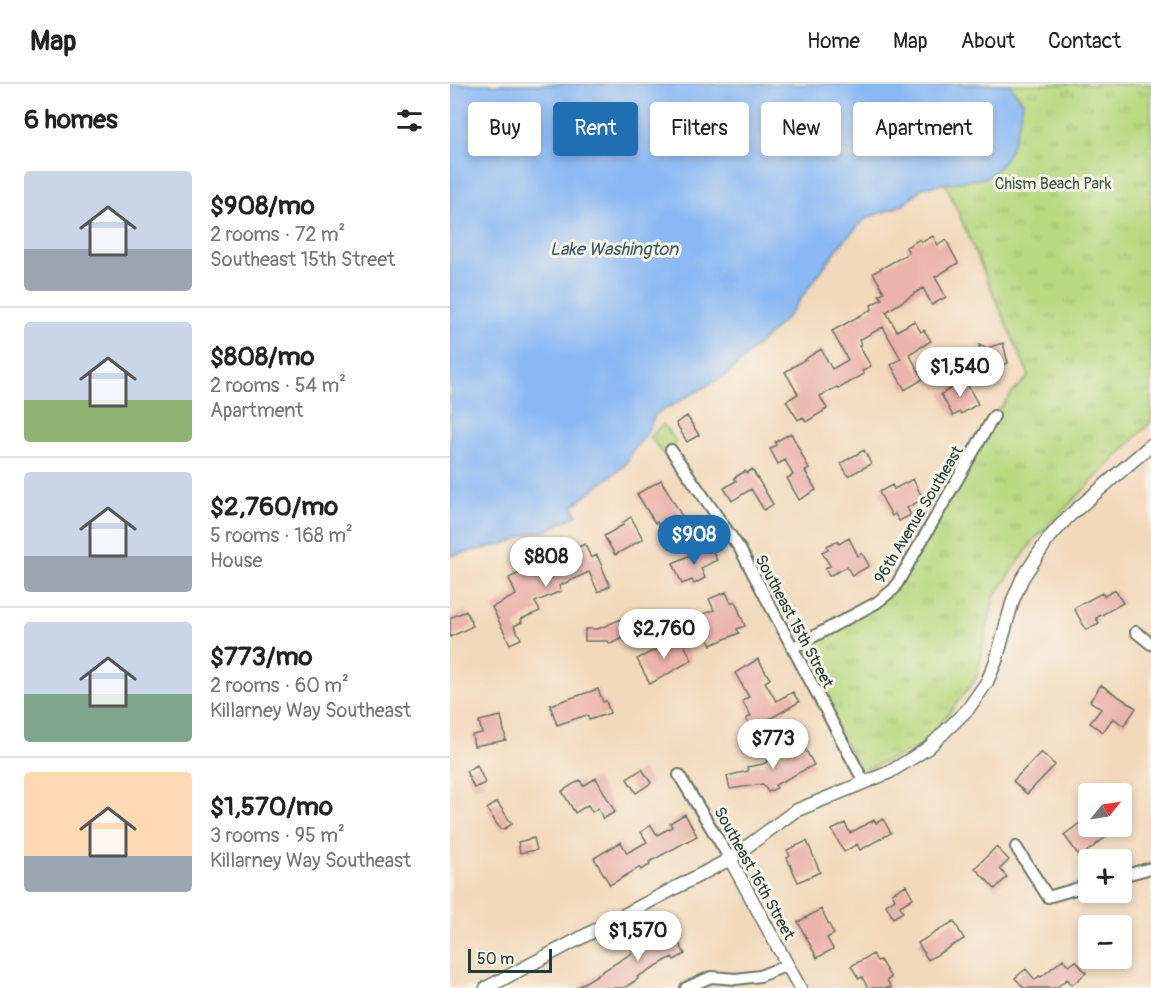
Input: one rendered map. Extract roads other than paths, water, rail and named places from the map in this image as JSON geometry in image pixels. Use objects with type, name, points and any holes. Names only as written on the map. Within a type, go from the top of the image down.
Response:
[{"type":"street","name":"96th Avenue Southeast","points":[[792,648],[876,603],[894,589],[994,416]]},
{"type":"street","points":[[486,988],[730,859],[795,811],[890,772],[928,748],[968,710],[987,682],[996,661],[1013,600],[1022,579],[1048,538],[1068,517],[1151,445]]},
{"type":"street","name":"Southeast 15th Street","points":[[671,450],[740,549],[864,782]]},
{"type":"street","points":[[1136,632],[1151,644]]},
{"type":"street","name":"Southeast 16th Street","points":[[679,775],[730,859],[800,988]]},
{"type":"street","points":[[1016,847],[1048,897],[1078,888]]},
{"type":"street","points":[[1132,873],[1151,868]]},
{"type":"street","points":[[686,988],[711,977],[736,979],[760,976],[787,965]]},
{"type":"water","name":"Lake Washington","points":[[450,84],[1009,84],[1023,102],[1012,145],[994,172],[985,178],[923,187],[903,205],[866,218],[841,244],[788,316],[727,375],[656,414],[645,436],[632,451],[626,464],[573,506],[577,515],[548,530],[527,534],[512,542],[450,556]]},
{"type":"park label","name":"Chism Beach Park","points":[[1053,183]]}]
